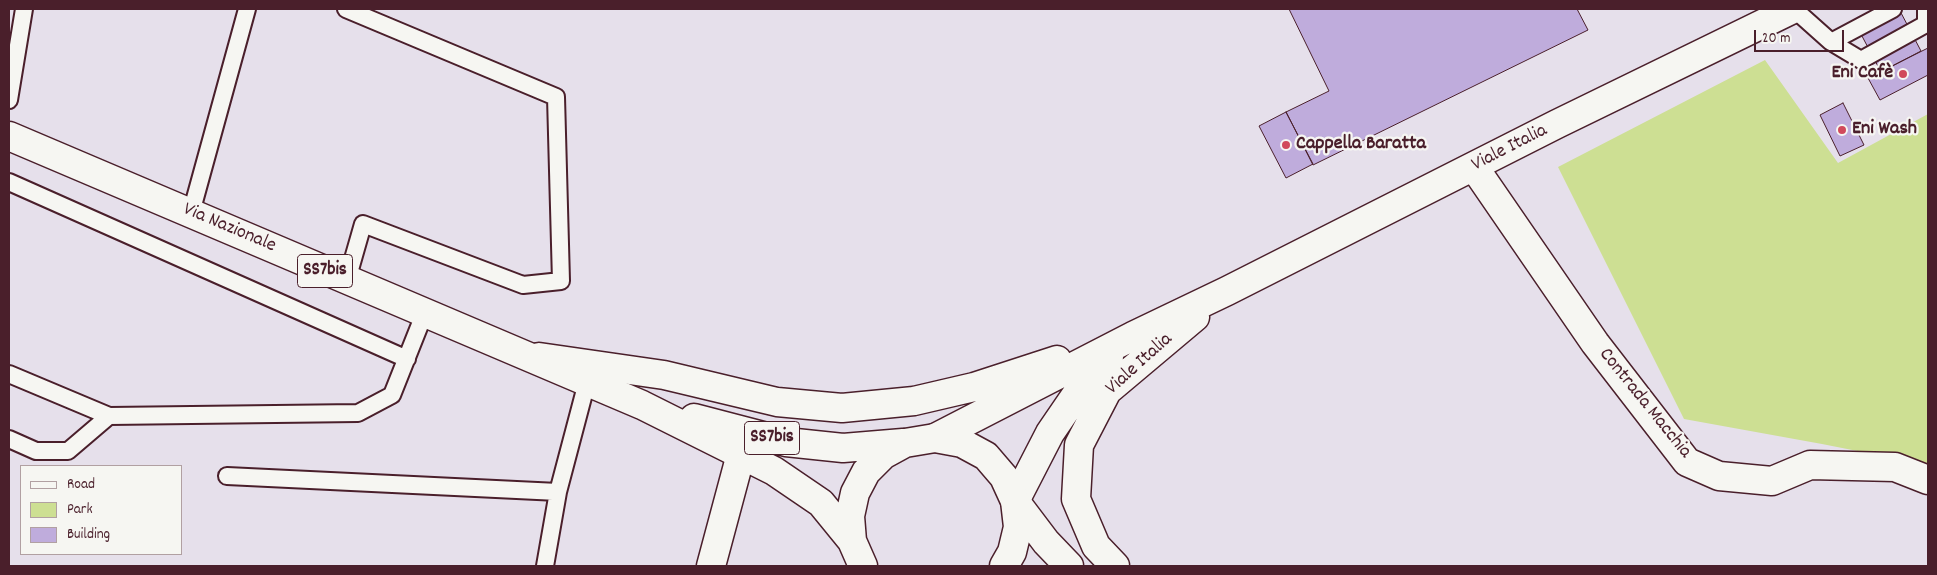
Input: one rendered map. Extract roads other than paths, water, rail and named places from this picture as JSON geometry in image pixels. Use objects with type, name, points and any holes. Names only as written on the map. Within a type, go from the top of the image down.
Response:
[{"type":"main road","name":"Viale Italia","points":[[1133,336],[1228,291],[1566,120],[1793,9]]},
{"type":"main road","name":"Via Nazionale","points":[[10,139],[191,213],[642,405],[774,471],[821,503],[852,540]]},
{"type":"main road","name":"Contrada Macchia","points":[[1474,167],[1595,343],[1687,462],[1719,476],[1763,480],[1772,480],[1810,465],[1895,467],[1928,480]]},
{"type":"main road","name":"Viale Italia","points":[[1115,566],[1096,546],[1076,499],[1079,446],[1107,391],[1228,291]]},
{"type":"main road","points":[[522,354],[664,375],[777,402],[842,408],[914,401],[957,391],[1133,336]]},
{"type":"main road","points":[[935,438],[1133,336]]},
{"type":"main road","points":[[1015,501],[1050,432],[1088,376],[1133,336]]},
{"type":"main road","name":"Via Nazionale","points":[[642,405],[786,442],[843,448],[905,443]]},
{"type":"main road","name":"SS7bis","points":[[863,566],[852,540],[850,516],[855,493],[866,472],[884,454],[905,443],[935,438],[962,443],[986,456],[1004,476],[1015,501],[1046,542],[1070,566]]},
{"type":"main road","points":[[711,566],[740,454]]},
{"type":"main road","name":"SS7bis","points":[[1004,566],[1012,552],[1018,527],[1015,501]]},
{"type":"lane","points":[[9,100],[24,9]]},
{"type":"lane","points":[[191,213],[247,9]]},
{"type":"lane","points":[[346,9],[556,97],[561,281],[523,285],[362,224],[347,280]]},
{"type":"lane","points":[[1793,9],[1832,42],[1861,60],[1926,24],[1926,9]]},
{"type":"lane","points":[[1832,42],[1893,9]]},
{"type":"lane","points":[[9,182],[407,359]]},
{"type":"lane","points":[[9,374],[108,416],[358,413],[392,395],[424,312]]},
{"type":"lane","points":[[545,566],[558,492],[587,382]]},
{"type":"lane","points":[[9,439],[36,450],[68,451],[108,416]]},
{"type":"lane","points":[[227,476],[558,492]]},
{"type":"place","name":"Eni Cafè","points":[[1903,74]]},
{"type":"place","name":"Eni Wash","points":[[1842,130]]},
{"type":"place","name":"Cappella Baratta","points":[[1286,145]]}]
